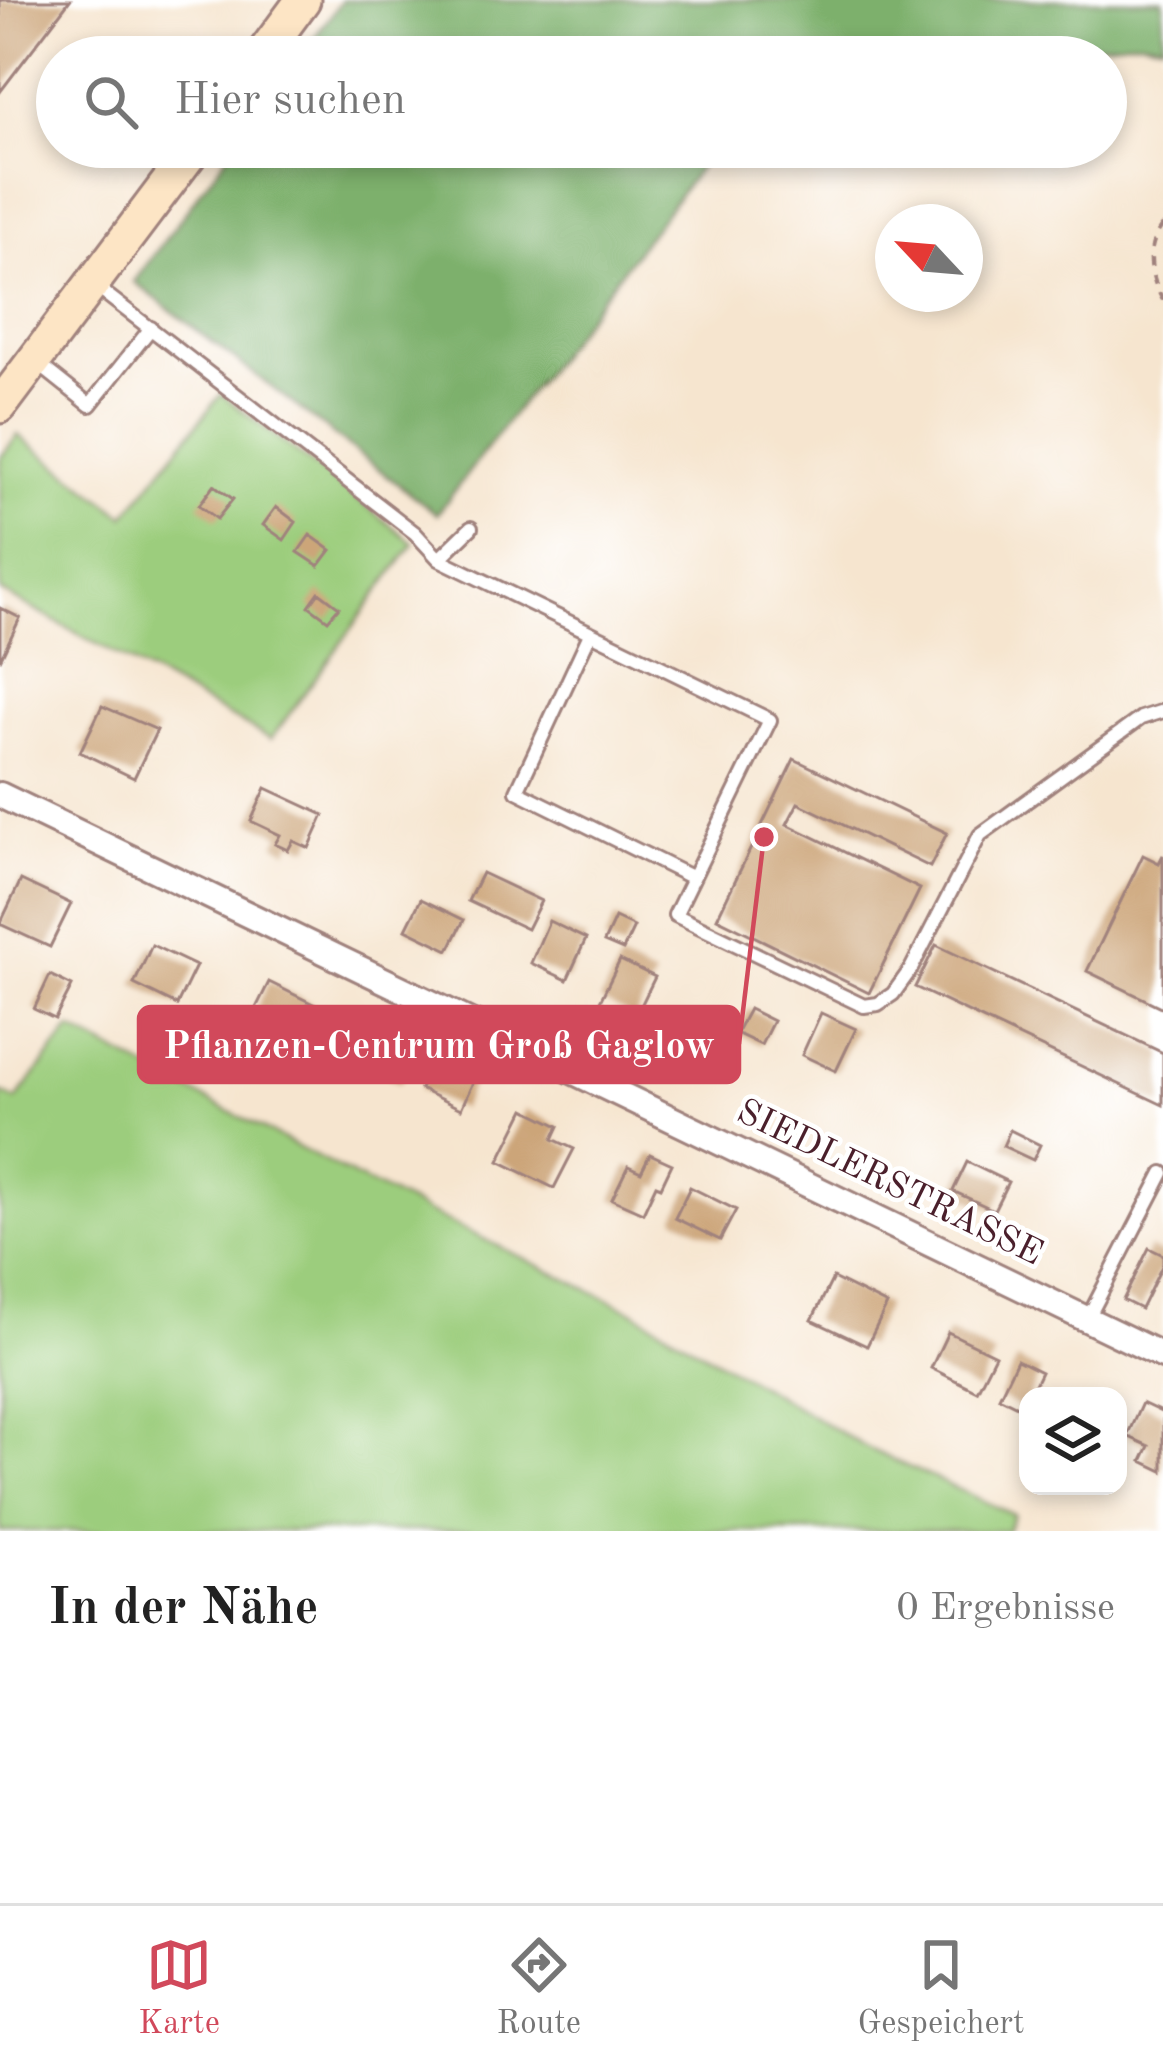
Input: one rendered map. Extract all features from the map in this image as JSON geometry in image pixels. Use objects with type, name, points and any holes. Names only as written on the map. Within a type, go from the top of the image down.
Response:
[{"type":"main road","points":[[276,36],[303,0]]},
{"type":"main road","points":[[0,406],[179,168]]},
{"type":"street","name":"SIEDLERSTRASSE","points":[[0,795],[1163,1356]]},
{"type":"lane","points":[[93,284],[415,533],[439,559],[770,720],[675,915],[864,1006],[893,994],[911,969],[980,835],[1141,718],[1163,710]]},
{"type":"lane","points":[[34,361],[90,404],[151,328]]},
{"type":"lane","points":[[439,559],[471,528]]},
{"type":"lane","points":[[590,634],[517,791],[692,878]]},
{"type":"lane","points":[[1087,1320],[1163,1173]]},
{"type":"path","points":[[1163,225],[1154,236],[1150,278],[1163,300]]},
{"type":"green space","points":[[342,0],[1163,0],[1163,43],[1127,41],[1127,36],[315,36]]},
{"type":"green space","points":[[218,168],[699,168],[437,514],[134,282]]},
{"type":"green space","points":[[221,394],[414,543],[271,739],[0,591],[0,458],[18,435],[125,516]]},
{"type":"green space","points":[[71,1029],[355,1177],[633,1311],[867,1448],[1014,1515],[1007,1531],[0,1531],[0,1092],[16,1100]]},
{"type":"building","points":[[0,0],[70,0],[43,36],[36,36],[36,45],[0,92]]},
{"type":"building","points":[[214,485],[233,499],[217,519],[199,505]]},
{"type":"building","points":[[276,507],[296,522],[284,540],[263,525]]},
{"type":"building","points":[[310,535],[331,550],[319,566],[298,552]]},
{"type":"building","points":[[319,592],[339,607],[328,620],[309,606]]},
{"type":"building","points":[[0,608],[20,618],[0,660]]},
{"type":"building","points":[[102,706],[157,730],[134,778],[80,752]]},
{"type":"building","points":[[794,759],[947,833],[930,867],[798,803],[787,824],[920,889],[869,993],[717,918]]},
{"type":"building","points":[[266,788],[324,815],[309,848],[293,841],[288,850],[275,844],[280,835],[251,821]]},
{"type":"building","points":[[1143,855],[1159,863],[1163,855],[1163,1008],[1087,971]]},
{"type":"building","points":[[482,873],[541,901],[527,929],[468,901]]},
{"type":"building","points":[[21,880],[71,904],[50,947],[0,924]]},
{"type":"building","points":[[421,899],[464,920],[449,950],[406,929]]},
{"type":"building","points":[[615,918],[634,927],[623,950],[604,942]]},
{"type":"building","points":[[549,921],[586,939],[567,980],[531,963]]},
{"type":"building","points":[[152,945],[196,966],[177,1005],[134,984]]},
{"type":"building","points":[[936,945],[1163,1053],[1163,1105],[915,987]]},
{"type":"building","points":[[620,960],[655,977],[635,1018],[600,1001]]},
{"type":"building","points":[[50,975],[72,986],[55,1019],[34,1009]]},
{"type":"building","points":[[269,982],[315,1005],[299,1037],[253,1014]]},
{"type":"building","points":[[749,1009],[773,1021],[761,1045],[736,1033]]},
{"type":"building","points":[[821,1013],[856,1029],[836,1071],[802,1055]]},
{"type":"building","points":[[391,1043],[415,1054],[400,1083],[376,1071]]},
{"type":"building","points":[[432,1063],[473,1082],[461,1109],[420,1089]]},
{"type":"building","points":[[525,1109],[559,1126],[553,1139],[574,1149],[554,1188],[499,1161]]},
{"type":"building","points":[[1010,1130],[1040,1145],[1033,1160],[1003,1146]]},
{"type":"building","points":[[650,1154],[672,1164],[643,1213],[612,1199],[628,1166],[641,1172]]},
{"type":"building","points":[[967,1162],[1008,1182],[994,1210],[953,1191]]},
{"type":"building","points":[[690,1187],[736,1210],[720,1240],[675,1218]]},
{"type":"building","points":[[1149,1248],[1163,1255],[1163,1264],[1141,1309],[1123,1300]]},
{"type":"building","points":[[833,1278],[887,1305],[867,1346],[812,1320]]},
{"type":"building","points":[[948,1332],[995,1355],[977,1391],[931,1368]]},
{"type":"building","points":[[1017,1360],[1041,1372],[1034,1387],[1019,1387],[1019,1407],[999,1397]]},
{"type":"building","points":[[1142,1403],[1163,1413],[1163,1471],[1142,1461],[1149,1446],[1127,1436]]},
{"type":"place","name":"Pflanzen-Centrum Groß Gaglow","points":[[764,837]]}]
